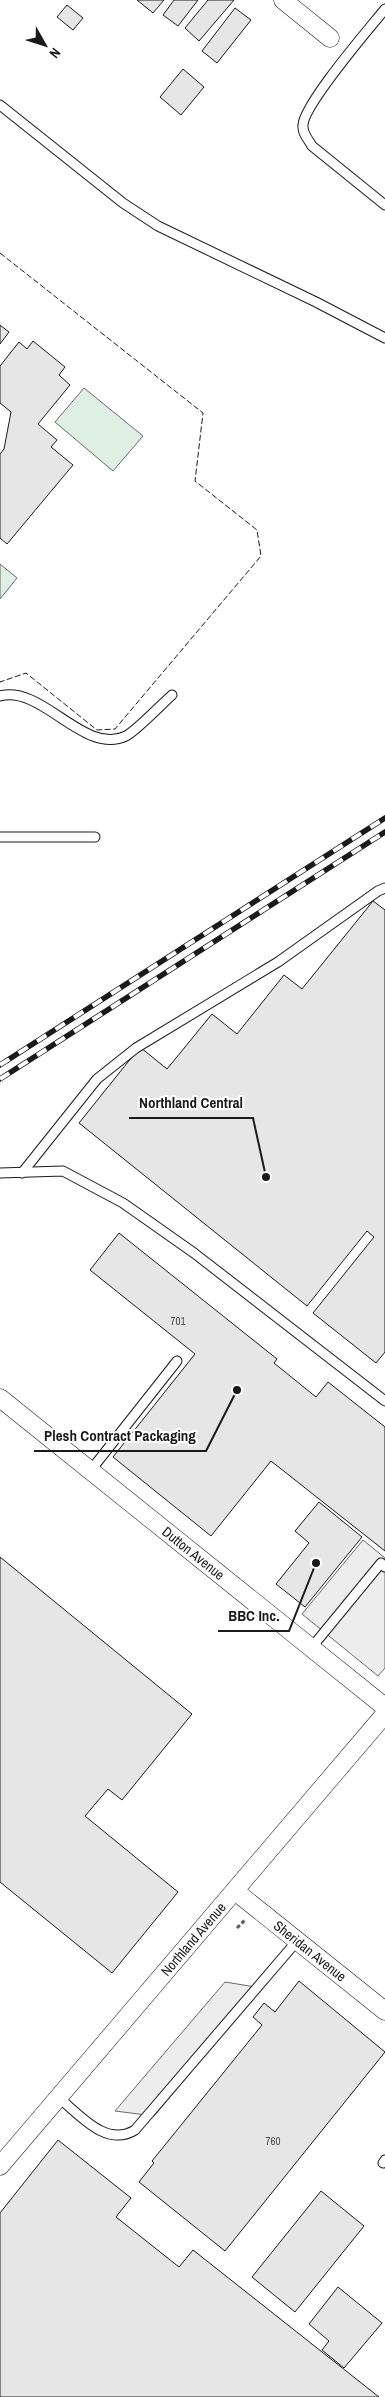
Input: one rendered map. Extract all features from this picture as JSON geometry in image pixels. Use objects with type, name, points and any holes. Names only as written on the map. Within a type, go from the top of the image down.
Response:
[{"type":"street","points":[[283,0],[330,38]]},
{"type":"street","name":"Dutton Avenue","points":[[0,1398],[385,1707]]},
{"type":"street","name":"Northland Avenue","points":[[0,2166],[385,1714]]},
{"type":"street","name":"Sheridan Avenue","points":[[234,1891],[385,2011]]},
{"type":"lane","points":[[385,10],[315,99],[303,124],[304,133],[312,146],[385,205]]},
{"type":"lane","points":[[0,106],[124,203],[158,226],[308,298],[385,338]]},
{"type":"lane","points":[[0,696],[5,695],[28,699],[98,740],[126,736],[172,695]]},
{"type":"lane","points":[[0,837],[95,837]]},
{"type":"lane","points":[[22,1173],[97,1079],[136,1048],[278,962],[378,891],[385,888]]},
{"type":"lane","points":[[0,1174],[63,1171],[123,1203],[194,1253],[385,1401]]},
{"type":"lane","points":[[91,1470],[177,1361]]},
{"type":"lane","points":[[312,1647],[380,1563],[385,1567]]},
{"type":"lane","points":[[58,2097],[103,2132],[115,2136],[126,2136],[134,2130],[297,1941]]},
{"type":"path","points":[[237,1928],[247,1918]]},
{"type":"green space","points":[[84,388],[143,436],[113,471],[55,422]]},
{"type":"green space","points":[[0,564],[17,578],[0,599]]},
{"type":"shaded area","points":[[363,1540],[385,1558],[385,1668],[378,1676],[302,1614]]},
{"type":"shaded area","points":[[225,1982],[262,1988],[154,2116],[115,2111]]},
{"type":"building","points":[[137,0],[164,0],[153,13]]},
{"type":"building","points":[[174,0],[198,0],[178,26],[163,15]]},
{"type":"building","points":[[208,0],[234,0],[199,41],[185,28]]},
{"type":"building","points":[[67,5],[83,18],[73,30],[57,17]]},
{"type":"building","points":[[235,8],[251,20],[217,63],[202,51]]},
{"type":"building","points":[[183,69],[204,87],[181,115],[160,97]]},
{"type":"building","points":[[0,325],[9,332],[0,344]]},
{"type":"building","points":[[33,341],[65,367],[59,375],[70,385],[38,424],[57,440],[51,447],[73,465],[7,544],[0,538],[0,454],[4,449],[11,412],[0,403],[0,366],[19,342],[27,349]]},
{"type":"building","points":[[373,901],[385,910],[385,1352],[376,1363],[313,1313],[374,1237],[367,1231],[307,1306],[79,1123],[140,1047],[167,1069],[212,1014],[237,1034],[284,975],[302,989]]},
{"type":"building","points":[[119,1233],[277,1359],[274,1363],[316,1397],[328,1382],[385,1427],[385,1551],[271,1461],[211,1536],[113,1457],[195,1354],[90,1270]]},
{"type":"building","points":[[319,1502],[362,1537],[305,1607],[276,1584],[309,1543],[295,1531]]},
{"type":"building","points":[[0,1557],[192,1714],[122,1800],[108,1789],[85,1816],[178,1892],[112,1973],[0,1882]]},
{"type":"building","points":[[299,1981],[385,2052],[225,2251],[139,2182],[154,2163],[152,2161],[262,2025],[253,2017],[264,2003],[275,2012]]},
{"type":"building","points":[[58,2140],[131,2198],[116,2217],[179,2267],[193,2250],[379,2397],[0,2397],[0,2213]]},
{"type":"building","points":[[321,2191],[364,2226],[295,2312],[252,2277]]},
{"type":"building","points":[[338,2287],[382,2323],[344,2368],[322,2350],[329,2341],[309,2324]]},
{"type":"railway","points":[[0,1065],[385,818]]},
{"type":"railway","points":[[0,1079],[385,832]]},
{"type":"fence","points":[[0,253],[203,413],[195,481],[257,530],[261,556],[115,729],[97,730],[26,673],[0,682]]},
{"type":"place","name":"Northland Central","points":[[266,1177]]},
{"type":"place","name":"Plesh Contract Packaging","points":[[237,1390]]},
{"type":"place","name":"BBC Inc.","points":[[316,1563]]}]
